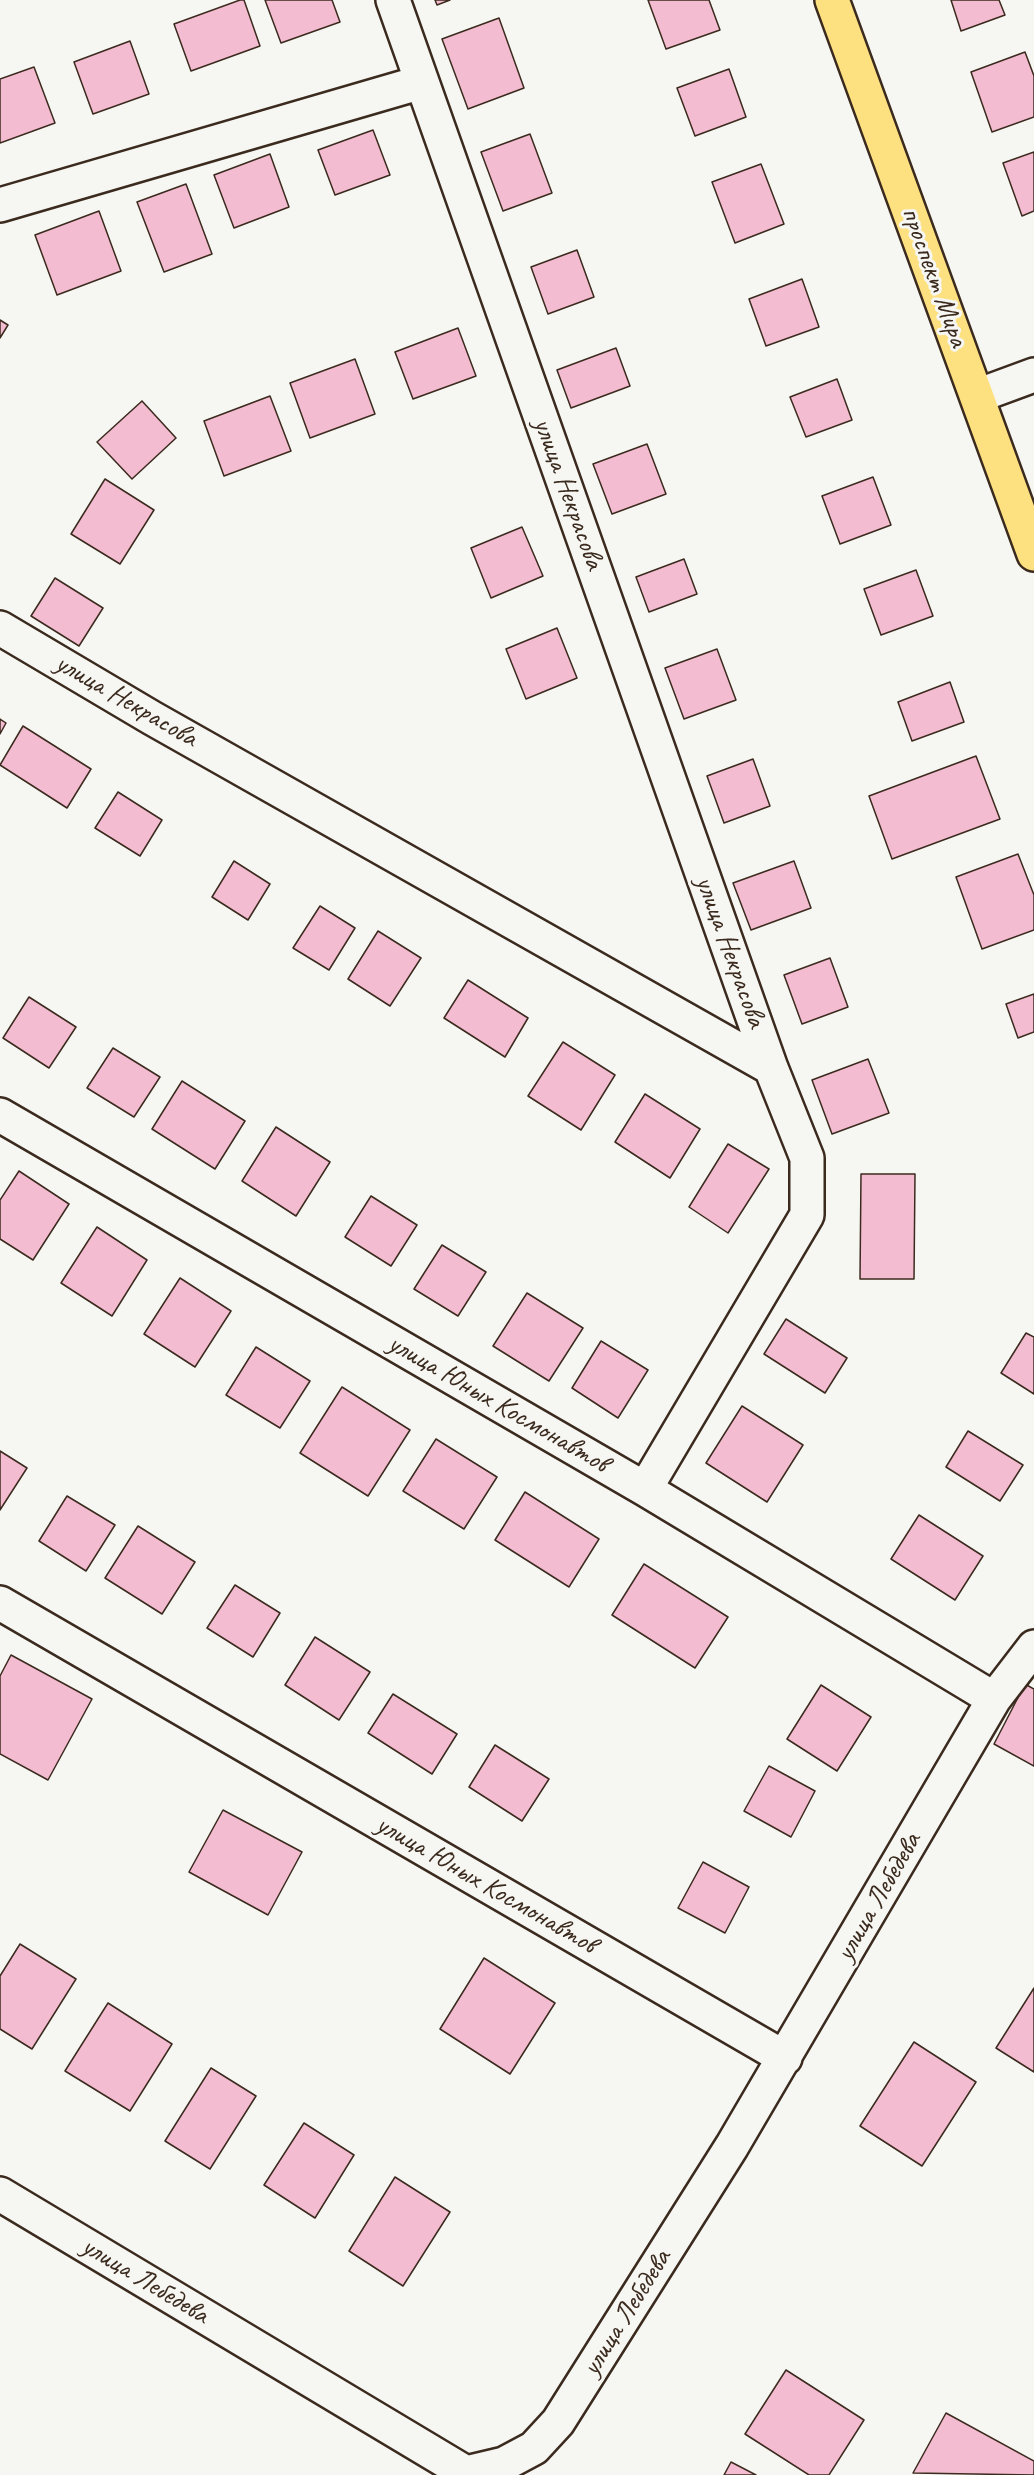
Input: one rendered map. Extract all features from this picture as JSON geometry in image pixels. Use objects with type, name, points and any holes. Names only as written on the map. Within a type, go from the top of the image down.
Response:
[{"type":"main road","name":"проспект Мира","points":[[832,0],[1034,554]]},
{"type":"street","name":"улица Некрасова","points":[[393,0],[771,1068]]},
{"type":"street","points":[[0,205],[422,82]]},
{"type":"street","points":[[977,396],[1034,375]]},
{"type":"street","name":"улица Некрасова","points":[[0,628],[152,718],[771,1068]]},
{"type":"street","points":[[645,1489],[807,1215],[807,1158],[771,1068]]},
{"type":"street","name":"улица Юных Космонавтов","points":[[0,1115],[645,1489],[994,1699]]},
{"type":"street","name":"улица Юных Космонавтов","points":[[0,1603],[785,2058]]},
{"type":"street","name":"улица Лебедева","points":[[0,2194],[466,2473],[508,2470],[534,2448],[558,2422],[785,2058],[994,1699],[1034,1647]]},
{"type":"building","points":[[244,0],[260,46],[191,71],[174,24]]},
{"type":"building","points":[[265,0],[332,0],[340,22],[281,43]]},
{"type":"building","points":[[435,0],[450,0],[437,5]]},
{"type":"building","points":[[648,0],[709,0],[720,30],[666,49]]},
{"type":"building","points":[[951,0],[999,0],[1005,15],[961,31]]},
{"type":"building","points":[[499,18],[524,88],[468,109],[442,39]]},
{"type":"building","points":[[130,41],[149,94],[93,114],[74,62]]},
{"type":"building","points":[[1025,52],[1034,76],[1034,117],[992,132],[971,72]]},
{"type":"building","points":[[34,67],[55,123],[0,143],[0,79]]},
{"type":"building","points":[[729,69],[746,117],[695,136],[677,88]]},
{"type":"building","points":[[373,130],[390,175],[335,195],[318,150]]},
{"type":"building","points":[[530,134],[552,193],[503,211],[481,152]]},
{"type":"building","points":[[1034,152],[1034,211],[1022,216],[1003,163]]},
{"type":"building","points":[[270,154],[289,207],[234,228],[214,175]]},
{"type":"building","points":[[761,164],[784,224],[735,243],[712,182]]},
{"type":"building","points":[[186,184],[212,254],[164,272],[137,202]]},
{"type":"building","points":[[99,211],[121,271],[57,295],[35,235]]},
{"type":"building","points":[[577,250],[594,297],[548,314],[531,267]]},
{"type":"building","points":[[802,279],[819,327],[766,346],[749,299]]},
{"type":"building","points":[[0,320],[8,325],[0,338]]},
{"type":"building","points":[[458,328],[476,376],[413,399],[395,352]]},
{"type":"building","points":[[616,348],[630,386],[571,408],[557,370]]},
{"type":"building","points":[[355,359],[375,414],[310,438],[290,383]]},
{"type":"building","points":[[837,379],[852,420],[806,437],[790,397]]},
{"type":"building","points":[[270,396],[291,451],[224,476],[204,421]]},
{"type":"building","points":[[142,401],[176,438],[132,479],[97,442]]},
{"type":"building","points":[[647,444],[666,494],[612,514],[593,464]]},
{"type":"building","points":[[873,477],[891,525],[840,544],[822,496]]},
{"type":"building","points":[[105,479],[154,510],[120,564],[71,534]]},
{"type":"building","points":[[522,527],[543,576],[491,598],[471,548]]},
{"type":"building","points":[[684,559],[697,594],[649,612],[636,577]]},
{"type":"building","points":[[916,570],[933,616],[881,635],[864,589]]},
{"type":"building","points":[[55,578],[103,608],[79,646],[31,616]]},
{"type":"building","points":[[557,628],[577,678],[526,699],[506,649]]},
{"type":"building","points":[[717,649],[736,700],[684,719],[665,668]]},
{"type":"building","points":[[950,682],[964,722],[912,741],[898,702]]},
{"type":"building","points":[[0,719],[6,723],[0,734]]},
{"type":"building","points":[[23,726],[91,769],[67,808],[0,765]]},
{"type":"building","points":[[976,756],[1000,819],[892,859],[869,796]]},
{"type":"building","points":[[753,759],[770,806],[724,823],[707,776]]},
{"type":"building","points":[[118,792],[162,820],[140,856],[95,828]]},
{"type":"building","points":[[1018,854],[1034,895],[1034,930],[982,949],[956,877]]},
{"type":"building","points":[[234,861],[270,884],[248,920],[212,897]]},
{"type":"building","points":[[794,861],[811,908],[751,930],[733,883]]},
{"type":"building","points":[[320,906],[355,928],[329,970],[293,948]]},
{"type":"building","points":[[378,931],[421,958],[390,1006],[348,979]]},
{"type":"building","points":[[830,958],[848,1007],[802,1024],[784,975]]},
{"type":"building","points":[[468,980],[528,1018],[505,1057],[444,1018]]},
{"type":"building","points":[[1034,994],[1034,1032],[1018,1038],[1006,1004]]},
{"type":"building","points":[[29,997],[76,1027],[49,1068],[3,1038]]},
{"type":"building","points":[[563,1042],[615,1075],[581,1130],[528,1096]]},
{"type":"building","points":[[113,1048],[160,1077],[134,1117],[87,1088]]},
{"type":"building","points":[[868,1059],[889,1113],[832,1134],[812,1080]]},
{"type":"building","points":[[182,1081],[245,1121],[215,1169],[152,1129]]},
{"type":"building","points":[[645,1094],[700,1129],[670,1178],[615,1142]]},
{"type":"building","points":[[276,1127],[330,1162],[296,1216],[242,1181]]},
{"type":"building","points":[[728,1144],[769,1169],[728,1233],[689,1207]]},
{"type":"building","points":[[19,1171],[69,1204],[33,1260],[0,1239],[0,1200]]},
{"type":"building","points":[[861,1174],[915,1174],[914,1279],[860,1279]]},
{"type":"building","points":[[371,1196],[417,1225],[391,1266],[345,1237]]},
{"type":"building","points":[[97,1227],[147,1260],[112,1316],[61,1283]]},
{"type":"building","points":[[442,1245],[486,1272],[458,1316],[414,1289]]},
{"type":"building","points":[[180,1278],[231,1311],[195,1367],[144,1334]]},
{"type":"building","points":[[527,1293],[583,1328],[549,1381],[493,1346]]},
{"type":"building","points":[[786,1319],[847,1358],[825,1393],[764,1354]]},
{"type":"building","points":[[1026,1333],[1034,1337],[1034,1394],[1001,1373]]},
{"type":"building","points":[[601,1341],[648,1370],[618,1418],[572,1388]]},
{"type":"building","points":[[256,1347],[310,1381],[280,1428],[226,1395]]},
{"type":"building","points":[[342,1387],[410,1430],[368,1496],[300,1453]]},
{"type":"building","points":[[742,1406],[803,1445],[767,1502],[706,1463]]},
{"type":"building","points":[[968,1431],[1023,1465],[1000,1501],[946,1467]]},
{"type":"building","points":[[436,1439],[497,1477],[464,1529],[403,1491]]},
{"type":"building","points":[[0,1451],[27,1468],[0,1510]]},
{"type":"building","points":[[525,1492],[599,1539],[569,1587],[495,1540]]},
{"type":"building","points":[[67,1496],[115,1525],[86,1571],[39,1541]]},
{"type":"building","points":[[919,1515],[983,1556],[955,1600],[891,1559]]},
{"type":"building","points":[[138,1526],[195,1562],[162,1614],[105,1578]]},
{"type":"building","points":[[644,1564],[728,1617],[695,1668],[612,1615]]},
{"type":"building","points":[[235,1585],[280,1613],[253,1657],[207,1628]]},
{"type":"building","points":[[315,1637],[370,1672],[339,1720],[285,1685]]},
{"type":"building","points":[[11,1655],[92,1699],[48,1780],[0,1754],[0,1676]]},
{"type":"building","points":[[1025,1684],[1034,1689],[1034,1766],[994,1744]]},
{"type":"building","points":[[821,1685],[871,1717],[837,1771],[787,1739]]},
{"type":"building","points":[[393,1694],[457,1734],[432,1774],[368,1733]]},
{"type":"building","points":[[495,1745],[549,1779],[522,1821],[469,1787]]},
{"type":"building","points":[[769,1766],[815,1791],[791,1837],[744,1811]]},
{"type":"building","points":[[223,1810],[302,1852],[268,1915],[189,1872]]},
{"type":"building","points":[[703,1862],[749,1887],[725,1933],[678,1908]]},
{"type":"building","points":[[20,1944],[76,1979],[32,2049],[0,2029],[0,1976]]},
{"type":"building","points":[[484,1958],[555,2003],[510,2074],[440,2029]]},
{"type":"building","points":[[1034,1988],[1034,2072],[996,2048]]},
{"type":"building","points":[[108,2003],[172,2044],[130,2111],[65,2071]]},
{"type":"building","points":[[914,2042],[976,2082],[922,2166],[860,2126]]},
{"type":"building","points":[[211,2068],[256,2096],[210,2169],[165,2141]]},
{"type":"building","points":[[304,2123],[354,2155],[315,2218],[264,2185]]},
{"type":"building","points":[[395,2177],[450,2212],[403,2286],[349,2251]]},
{"type":"building","points":[[786,2370],[864,2420],[829,2475],[809,2475],[745,2434]]},
{"type":"building","points":[[946,2413],[1034,2461],[1034,2475],[913,2473]]},
{"type":"building","points":[[731,2462],[756,2475],[724,2475]]}]
